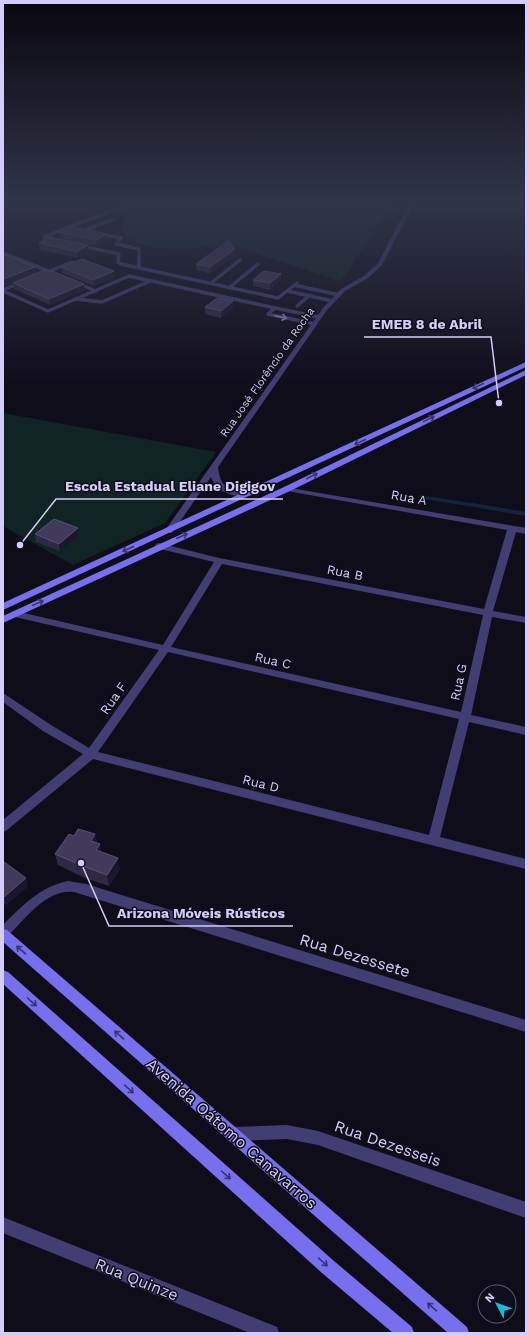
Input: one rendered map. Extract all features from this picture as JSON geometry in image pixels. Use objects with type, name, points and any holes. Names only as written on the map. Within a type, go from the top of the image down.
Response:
[{"type":"main road","points":[[3,607],[526,364]]},
{"type":"main road","points":[[3,620],[160,546],[287,489],[526,372]]},
{"type":"main road","name":"Avenida Oátomo Canavarros","points":[[3,933],[461,1333]]},
{"type":"main road","points":[[3,976],[328,1267],[406,1333]]},
{"type":"street","name":"Rua José Florêncio da Rocha","points":[[169,531],[317,320],[343,290],[366,277],[381,262]]},
{"type":"street","points":[[214,467],[214,477],[221,488],[230,492],[251,493]]},
{"type":"street","name":"Rua A","points":[[287,489],[526,531]]},
{"type":"street","name":"Rua G","points":[[433,841],[465,717],[488,613],[512,529]]},
{"type":"street","name":"Rua B","points":[[160,546],[219,561],[526,620]]},
{"type":"street","name":"Rua F","points":[[3,827],[91,754],[165,649],[219,561]]},
{"type":"street","name":"Rua C","points":[[15,614],[526,730]]},
{"type":"street","name":"Rua D","points":[[3,697],[47,728],[91,754],[526,864]]},
{"type":"street","name":"Rua Dezessete","points":[[3,933],[43,896],[54,890],[68,886],[86,889],[526,1026]]},
{"type":"street","name":"Rua Dezesseis","points":[[233,1134],[287,1132],[318,1138],[526,1210]]},
{"type":"street","name":"Rua Quinze","points":[[3,1225],[271,1333]]},
{"type":"lane","points":[[26,262],[62,277]]},
{"type":"lane","points":[[42,274],[71,262]]},
{"type":"lane","points":[[119,262],[278,298],[295,284],[339,295]]},
{"type":"lane","points":[[139,262],[139,268]]},
{"type":"lane","points":[[211,283],[237,262]]},
{"type":"lane","points":[[230,287],[258,264]]},
{"type":"lane","points":[[3,290],[48,311],[130,276],[275,308],[317,320]]},
{"type":"lane","points":[[69,280],[96,291]]},
{"type":"lane","points":[[76,299],[102,302],[150,281]]},
{"type":"lane","points":[[3,290],[23,282]]},
{"type":"lane","points":[[296,306],[316,290]]},
{"type":"lane","points":[[287,291],[333,301]]},
{"type":"lane","points":[[275,308],[268,314],[317,320]]},
{"type":"green space","points":[[283,262],[353,262],[341,281]]},
{"type":"green space","points":[[3,413],[216,452],[165,523],[73,565],[3,526]]},
{"type":"building","points":[[3,262],[24,262],[35,267],[4,279]]},
{"type":"building","points":[[73,262],[91,262],[114,271],[93,280],[61,267]]},
{"type":"building","points":[[198,262],[216,262],[210,267],[196,264]]},
{"type":"building","points":[[44,270],[49,272],[52,271],[84,284],[49,299],[13,283]]},
{"type":"building","points":[[264,271],[281,274],[270,283],[253,280]]},
{"type":"building","points":[[217,298],[233,301],[221,311],[205,307]]},
{"type":"building","points":[[54,519],[78,528],[59,544],[35,534]]},
{"type":"building","points":[[78,829],[95,834],[91,841],[100,844],[96,850],[118,858],[107,875],[55,854],[69,834],[74,836]]},
{"type":"building","points":[[3,861],[26,878],[4,897],[3,896]]},
{"type":"waterway","points":[[421,497],[486,507]]},
{"type":"waterway","points":[[479,506],[526,514]]},
{"type":"place","name":"EMEB 8 de Abril","points":[[499,403]]},
{"type":"place","name":"Escola Estadual Eliane Digigov","points":[[20,545]]},
{"type":"place","name":"Arizona Móveis Rústicos","points":[[81,863]]}]
